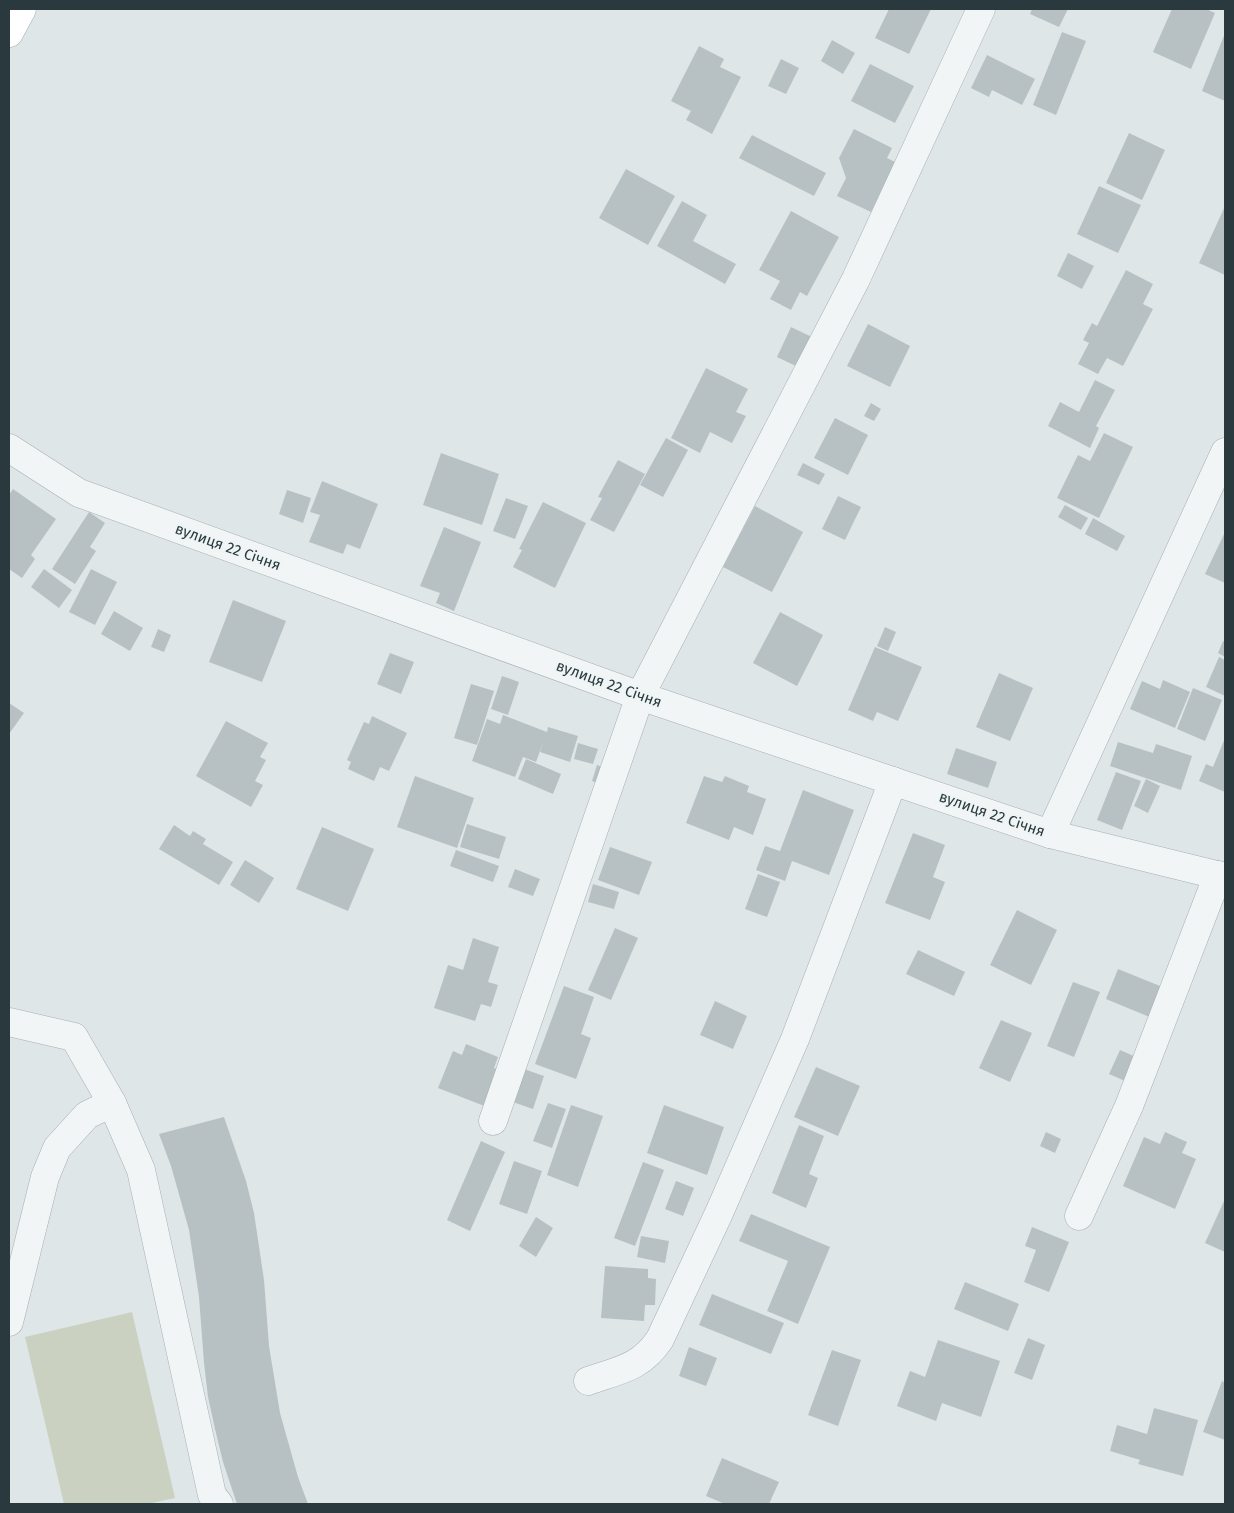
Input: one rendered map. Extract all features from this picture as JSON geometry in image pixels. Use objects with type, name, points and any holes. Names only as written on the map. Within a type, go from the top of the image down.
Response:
[{"type":"main road","points":[[9,33],[22,9]]},
{"type":"street","points":[[493,1121],[640,696],[856,279],[981,9]]},
{"type":"street","name":"вулиця 22 Січня","points":[[9,448],[79,493],[640,696],[1050,834],[1222,876]]},
{"type":"street","points":[[1050,834],[1225,452]]},
{"type":"street","points":[[588,1380],[628,1367],[641,1360],[652,1351],[660,1338],[719,1214],[795,1039],[893,781]]},
{"type":"street","points":[[1079,1216],[1129,1106],[1222,876]]},
{"type":"street","points":[[9,1022],[74,1037],[112,1103],[141,1170],[212,1495],[219,1504]]},
{"type":"street","points":[[9,1322],[45,1177],[57,1148],[88,1115],[112,1103]]},
{"type":"green space","points":[[132,1312],[175,1498],[147,1504],[64,1504],[25,1337]]},
{"type":"building","points":[[889,9],[931,9],[909,54],[875,38]]},
{"type":"building","points":[[1032,9],[1068,9],[1059,27],[1030,14]]},
{"type":"building","points":[[1172,9],[1206,9],[1215,13],[1191,69],[1153,52]]},
{"type":"building","points":[[1062,32],[1086,41],[1056,115],[1033,105]]},
{"type":"building","points":[[1225,33],[1225,101],[1202,91]]},
{"type":"building","points":[[832,40],[855,53],[843,74],[821,61]]},
{"type":"building","points":[[699,46],[724,59],[720,67],[741,77],[712,134],[686,120],[691,111],[671,101]]},
{"type":"building","points":[[987,55],[1035,79],[1022,105],[992,90],[989,97],[971,88]]},
{"type":"building","points":[[781,59],[799,68],[786,94],[768,86]]},
{"type":"building","points":[[870,64],[914,86],[895,123],[851,101]]},
{"type":"building","points":[[854,129],[892,148],[887,158],[895,162],[871,212],[837,196],[846,178],[839,158]]},
{"type":"building","points":[[1129,133],[1165,150],[1142,200],[1106,183]]},
{"type":"building","points":[[752,135],[826,173],[814,196],[739,158]]},
{"type":"building","points":[[626,169],[675,196],[648,245],[599,218]]},
{"type":"building","points":[[1099,186],[1141,205],[1118,253],[1077,234]]},
{"type":"building","points":[[682,201],[707,215],[693,241],[736,264],[725,284],[657,246]]},
{"type":"building","points":[[1225,206],[1225,275],[1199,263]]},
{"type":"building","points":[[791,211],[839,237],[807,296],[800,292],[791,310],[770,299],[780,281],[759,270]]},
{"type":"building","points":[[1068,253],[1094,266],[1082,289],[1057,276]]},
{"type":"building","points":[[1126,270],[1153,284],[1143,304],[1153,309],[1123,366],[1107,358],[1098,374],[1078,364],[1089,343],[1083,340],[1092,323],[1097,326]]},
{"type":"building","points":[[868,324],[910,346],[890,387],[847,366]]},
{"type":"building","points":[[791,327],[814,338],[800,368],[777,357]]},
{"type":"building","points":[[706,368],[748,389],[736,412],[746,416],[732,443],[710,432],[700,453],[671,438]]},
{"type":"building","points":[[1095,380],[1115,390],[1096,426],[1099,428],[1090,448],[1048,426],[1060,402],[1079,412]]},
{"type":"building","points":[[871,403],[881,409],[874,421],[864,416]]},
{"type":"building","points":[[835,418],[868,435],[848,475],[814,458]]},
{"type":"building","points":[[1104,433],[1133,447],[1099,518],[1057,498],[1078,455],[1090,461]]},
{"type":"building","points":[[666,438],[688,450],[663,497],[640,485]]},
{"type":"building","points":[[441,453],[499,474],[482,525],[423,505]]},
{"type":"building","points":[[618,460],[645,474],[614,532],[590,520],[602,498],[598,497]]},
{"type":"building","points":[[803,463],[825,474],[819,485],[797,475]]},
{"type":"building","points":[[322,481],[378,504],[360,549],[347,544],[343,554],[309,542],[320,515],[310,512]]},
{"type":"building","points":[[13,489],[56,519],[31,555],[35,559],[22,578],[9,569],[9,495]]},
{"type":"building","points":[[287,490],[311,498],[303,523],[279,514]]},
{"type":"building","points":[[838,496],[861,507],[845,540],[822,529]]},
{"type":"building","points":[[506,498],[528,506],[515,539],[493,531]]},
{"type":"building","points":[[543,502],[586,523],[555,588],[513,567],[522,550],[519,549]]},
{"type":"building","points":[[1065,505],[1088,518],[1081,530],[1058,517]]},
{"type":"building","points":[[755,506],[803,532],[772,592],[723,567]]},
{"type":"building","points":[[89,512],[105,523],[90,547],[96,551],[75,584],[52,569]]},
{"type":"building","points":[[1093,518],[1125,536],[1117,551],[1085,534]]},
{"type":"building","points":[[444,527],[481,542],[454,611],[436,603],[440,593],[420,586]]},
{"type":"building","points":[[1225,532],[1225,583],[1205,574]]},
{"type":"building","points":[[44,569],[72,590],[59,608],[31,587]]},
{"type":"building","points":[[91,569],[117,582],[95,625],[69,612]]},
{"type":"building","points":[[233,600],[286,621],[262,682],[209,662]]},
{"type":"building","points":[[114,611],[143,628],[130,651],[101,634]]},
{"type":"building","points":[[780,612],[823,635],[797,686],[753,663]]},
{"type":"building","points":[[885,627],[896,632],[888,651],[877,646]]},
{"type":"building","points":[[158,629],[171,635],[164,652],[151,647]]},
{"type":"building","points":[[1223,641],[1225,642],[1225,657],[1218,653]]},
{"type":"building","points":[[875,647],[922,667],[898,721],[877,712],[873,721],[848,710]]},
{"type":"building","points":[[390,653],[414,662],[401,694],[377,684]]},
{"type":"building","points":[[1219,657],[1225,660],[1225,696],[1206,687]]},
{"type":"building","points":[[999,673],[1033,688],[1010,741],[976,727]]},
{"type":"building","points":[[502,676],[519,682],[508,715],[491,709]]},
{"type":"building","points":[[1163,680],[1190,692],[1175,728],[1130,709],[1142,681],[1160,689]]},
{"type":"building","points":[[471,684],[494,691],[477,745],[454,738]]},
{"type":"building","points":[[1193,688],[1222,700],[1205,741],[1177,729]]},
{"type":"building","points":[[9,703],[24,713],[9,734]]},
{"type":"building","points":[[503,715],[547,732],[548,727],[578,736],[570,762],[540,752],[544,740],[536,762],[523,757],[515,777],[472,761],[487,719],[500,724]]},
{"type":"building","points":[[372,716],[407,733],[389,771],[380,767],[374,781],[348,769],[351,762],[347,760],[364,722],[369,724]]},
{"type":"building","points":[[226,721],[268,743],[260,757],[266,760],[255,781],[263,785],[251,807],[196,776]]},
{"type":"building","points":[[1225,738],[1225,792],[1199,781],[1206,764],[1213,767]]},
{"type":"building","points":[[1118,742],[1153,753],[1156,744],[1192,756],[1181,790],[1110,766]]},
{"type":"building","points":[[578,743],[598,749],[593,764],[574,759]]},
{"type":"building","points":[[956,748],[997,762],[988,788],[947,774]]},
{"type":"building","points":[[526,759],[561,774],[553,794],[518,779]]},
{"type":"building","points":[[597,765],[607,769],[602,785],[592,781]]},
{"type":"building","points":[[1116,772],[1141,781],[1122,830],[1097,820]]},
{"type":"building","points":[[415,776],[474,798],[457,848],[397,827]]},
{"type":"building","points":[[704,776],[722,782],[725,776],[749,786],[747,792],[766,799],[753,835],[734,827],[729,840],[686,823]]},
{"type":"building","points":[[1146,779],[1160,786],[1148,813],[1134,806]]},
{"type":"building","points":[[803,790],[854,810],[829,875],[792,861],[785,881],[756,870],[765,846],[780,851]]},
{"type":"building","points":[[467,824],[506,837],[499,859],[460,847]]},
{"type":"building","points":[[174,825],[190,836],[193,831],[206,839],[203,844],[233,862],[219,885],[159,849]]},
{"type":"building","points":[[322,827],[374,849],[348,911],[296,889]]},
{"type":"building","points":[[913,833],[945,845],[933,877],[945,882],[930,920],[885,903]]},
{"type":"building","points":[[610,847],[652,862],[639,895],[598,880]]},
{"type":"building","points":[[456,850],[499,866],[493,882],[450,866]]},
{"type":"building","points":[[245,860],[274,878],[259,903],[230,885]]},
{"type":"building","points":[[515,869],[540,879],[533,896],[508,887]]},
{"type":"building","points":[[758,874],[780,882],[767,917],[745,909]]},
{"type":"building","points":[[593,884],[619,892],[614,909],[588,902]]},
{"type":"building","points":[[1017,910],[1057,930],[1031,985],[990,965]]},
{"type":"building","points":[[615,928],[638,938],[611,1000],[588,990]]},
{"type":"building","points":[[473,938],[499,947],[488,982],[498,985],[491,1007],[481,1004],[475,1021],[434,1008],[448,965],[463,970]]},
{"type":"building","points":[[918,950],[965,972],[954,996],[906,974]]},
{"type":"building","points":[[1118,969],[1165,988],[1152,1018],[1106,999]]},
{"type":"building","points":[[1073,982],[1100,992],[1074,1057],[1047,1046]]},
{"type":"building","points":[[564,986],[594,997],[581,1034],[591,1038],[576,1079],[535,1064]]},
{"type":"building","points":[[715,1001],[747,1016],[733,1049],[700,1035]]},
{"type":"building","points":[[1001,1020],[1032,1033],[1010,1082],[979,1068]]},
{"type":"building","points":[[466,1044],[498,1057],[494,1068],[502,1071],[487,1107],[438,1088],[453,1051],[462,1055]]},
{"type":"building","points":[[1120,1050],[1136,1057],[1125,1081],[1109,1074]]},
{"type":"building","points":[[816,1067],[860,1086],[838,1136],[794,1117]]},
{"type":"building","points":[[521,1068],[544,1076],[533,1109],[510,1101]]},
{"type":"building","points":[[548,1103],[566,1109],[552,1148],[533,1141]]},
{"type":"building","points":[[571,1105],[603,1116],[578,1187],[547,1175]]},
{"type":"building","points":[[664,1105],[724,1127],[707,1175],[647,1153]]},
{"type":"building","points":[[224,1117],[246,1181],[254,1213],[264,1280],[269,1346],[280,1413],[298,1477],[308,1504],[237,1504],[223,1462],[208,1397],[199,1297],[189,1230],[171,1166],[159,1134]]},
{"type":"building","points":[[799,1125],[824,1136],[809,1174],[818,1178],[806,1208],[772,1193]]},
{"type":"building","points":[[1046,1132],[1061,1139],[1055,1153],[1040,1146]]},
{"type":"building","points":[[1165,1132],[1187,1142],[1182,1153],[1196,1159],[1175,1209],[1123,1186],[1144,1137],[1160,1144]]},
{"type":"building","points":[[481,1141],[505,1152],[470,1231],[447,1220]]},
{"type":"building","points":[[514,1161],[542,1171],[527,1214],[499,1204]]},
{"type":"building","points":[[643,1162],[664,1170],[635,1246],[614,1238]]},
{"type":"building","points":[[676,1181],[694,1188],[683,1216],[665,1209]]},
{"type":"building","points":[[1225,1202],[1225,1252],[1205,1243]]},
{"type":"building","points":[[751,1214],[830,1247],[798,1324],[767,1311],[788,1261],[739,1241]]},
{"type":"building","points":[[536,1217],[553,1228],[536,1257],[519,1246]]},
{"type":"building","points":[[1032,1227],[1069,1242],[1049,1292],[1024,1282],[1036,1250],[1025,1246]]},
{"type":"building","points":[[641,1236],[669,1241],[665,1263],[637,1257]]},
{"type":"building","points":[[605,1266],[648,1269],[648,1278],[656,1279],[655,1305],[645,1305],[644,1321],[601,1318]]},
{"type":"building","points":[[965,1282],[1019,1304],[1008,1331],[954,1309]]},
{"type":"building","points":[[712,1294],[784,1323],[771,1354],[699,1325]]},
{"type":"building","points":[[1028,1338],[1045,1345],[1032,1380],[1014,1373]]},
{"type":"building","points":[[938,1340],[1000,1361],[981,1417],[942,1403],[936,1421],[897,1406],[910,1371],[925,1377]]},
{"type":"building","points":[[689,1347],[717,1358],[706,1386],[679,1376]]},
{"type":"building","points":[[832,1350],[861,1360],[838,1426],[808,1415]]},
{"type":"building","points":[[1222,1381],[1225,1383],[1225,1440],[1203,1432]]},
{"type":"building","points":[[1154,1408],[1198,1420],[1183,1476],[1138,1464],[1140,1460],[1110,1451],[1117,1425],[1147,1434]]},
{"type":"building","points":[[722,1458],[779,1482],[769,1504],[725,1504],[706,1496]]}]
